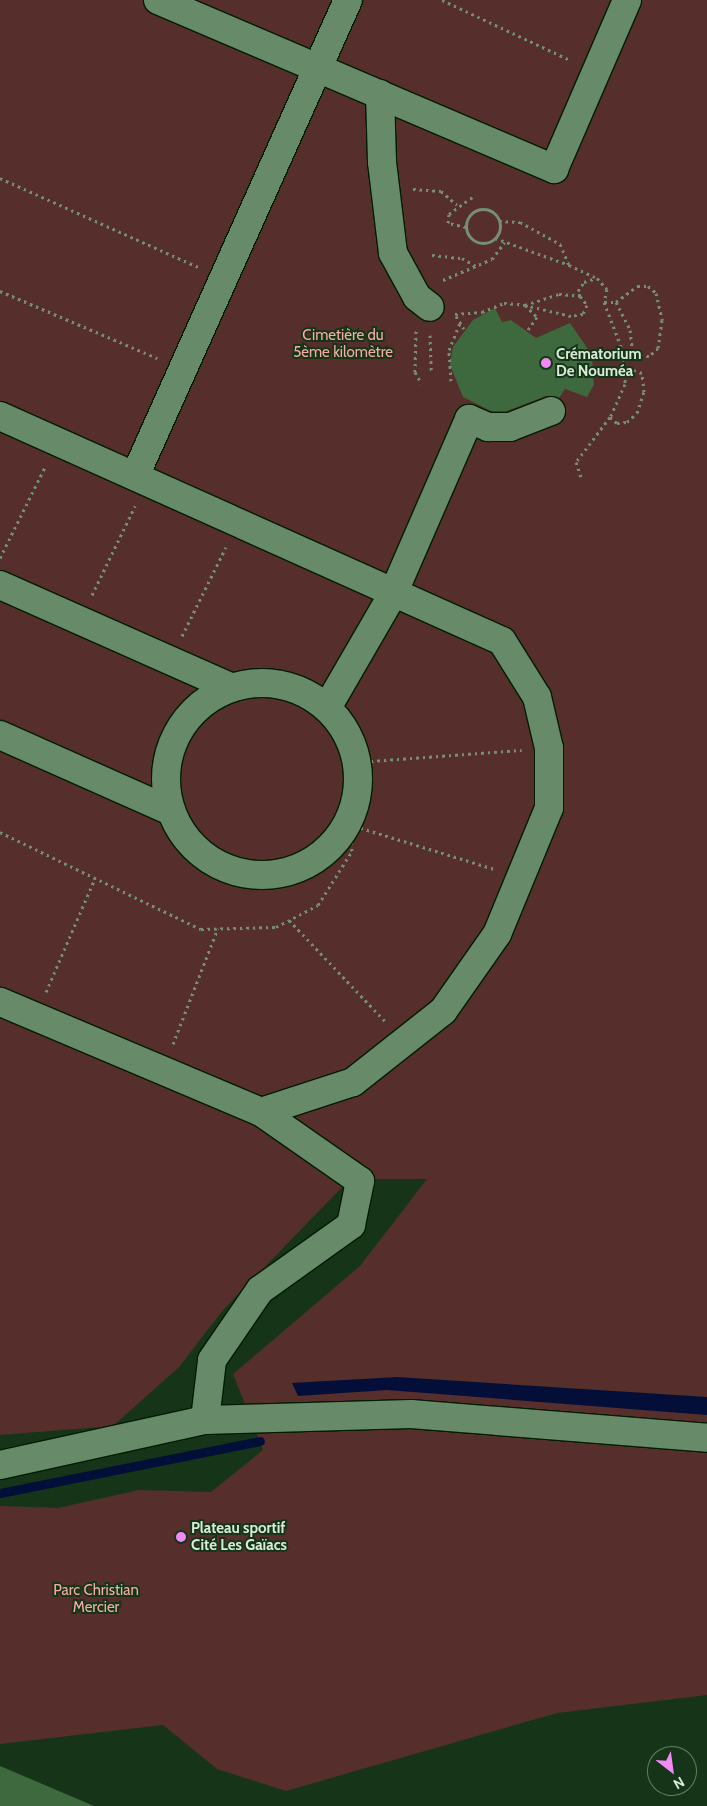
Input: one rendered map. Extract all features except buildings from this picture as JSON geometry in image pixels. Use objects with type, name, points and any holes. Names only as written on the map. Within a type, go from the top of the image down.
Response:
[{"type":"lane","points":[[158,0],[554,168],[627,0]]},
{"type":"lane","points":[[141,478],[183,369],[348,0]]},
{"type":"lane","points":[[380,94],[386,195],[393,253],[429,309]]},
{"type":"lane","points":[[328,706],[394,594],[469,419],[488,427],[510,427],[551,411]]},
{"type":"lane","points":[[0,416],[502,642],[537,697],[549,748],[549,808],[522,878],[497,934],[443,1010],[353,1082],[261,1112]]},
{"type":"lane","points":[[0,585],[230,687]]},
{"type":"lane","points":[[256,682],[281,684],[306,692],[328,706],[347,732],[358,762],[358,793],[348,824],[329,849],[302,867],[271,875],[239,873],[209,861],[186,839],[170,811],[165,782],[172,744],[182,724],[203,702],[230,687],[256,682]]},
{"type":"lane","points":[[0,735],[170,811]]},
{"type":"lane","points":[[0,1002],[261,1112],[360,1181],[352,1225],[260,1290],[212,1360],[205,1420]]},
{"type":"lane","points":[[0,1465],[205,1420],[411,1414],[707,1438]]},
{"type":"path","points":[[442,0],[596,72]]},
{"type":"path","points":[[0,178],[223,278]]},
{"type":"path","points":[[386,195],[423,187],[441,192],[457,205]]},
{"type":"path","points":[[472,197],[457,205],[449,214],[448,223],[466,227],[474,241],[485,243],[495,238],[569,265],[597,278],[607,289],[604,302],[624,354],[626,368],[625,384],[610,417],[576,462],[582,480]]},
{"type":"path","points":[[466,227],[470,216],[478,210],[488,210],[499,221],[520,222],[560,244],[569,265]]},
{"type":"path","points":[[495,238],[499,221]]},
{"type":"path","points":[[443,280],[492,259],[505,242]]},
{"type":"path","points":[[432,255],[462,258],[477,266]]},
{"type":"path","points":[[429,309],[482,312],[504,303],[525,304],[571,316],[584,314],[587,305],[578,290],[584,282],[597,278]]},
{"type":"path","points":[[604,302],[616,302],[637,286],[648,286],[656,292],[662,320],[658,348],[649,356],[624,354]]},
{"type":"path","points":[[0,291],[183,369]]},
{"type":"path","points":[[525,304],[559,294],[580,296]]},
{"type":"path","points":[[616,302],[630,330],[633,355]]},
{"type":"path","points":[[525,304],[537,316],[528,330]]},
{"type":"path","points":[[429,309],[460,323],[464,329]]},
{"type":"path","points":[[429,309],[431,371]]},
{"type":"path","points":[[421,383],[415,372],[429,309]]},
{"type":"path","points":[[451,380],[450,350],[460,323]]},
{"type":"path","points":[[610,417],[617,423],[627,422],[640,406],[644,392],[642,373],[626,368]]},
{"type":"path","points":[[0,558],[57,442]]},
{"type":"path","points":[[80,620],[141,478]]},
{"type":"path","points":[[170,661],[238,524]]},
{"type":"path","points":[[358,762],[549,748]]},
{"type":"path","points":[[0,832],[201,929],[276,927],[318,905],[352,851],[348,824],[522,878]]},
{"type":"path","points":[[36,1017],[95,878]]},
{"type":"path","points":[[290,920],[404,1041]]},
{"type":"path","points":[[163,1070],[218,928]]},
{"type":"green space","name":"Cimetière du 5ème kilomètre","points":[[0,0],[707,0],[707,1695],[557,1713],[286,1791],[217,1769],[163,1725],[0,1744],[0,1506],[58,1508],[139,1490],[211,1492],[263,1450],[233,1374],[360,1266],[427,1179],[350,1179],[223,1310],[179,1367],[113,1426],[0,1435]]},
{"type":"water","points":[[397,1377],[707,1397],[707,1415],[387,1390],[298,1396],[292,1383]]},
{"type":"waterway","points":[[0,1493],[260,1441]]},
{"type":"place","name":"Crématorium De Nouméa","points":[[546,363]]},
{"type":"place","name":"Plateau sportif Cité Les Gaïacs","points":[[181,1537]]},
{"type":"park label","name":"Parc Christian Mercier","points":[[96,1598]]}]
